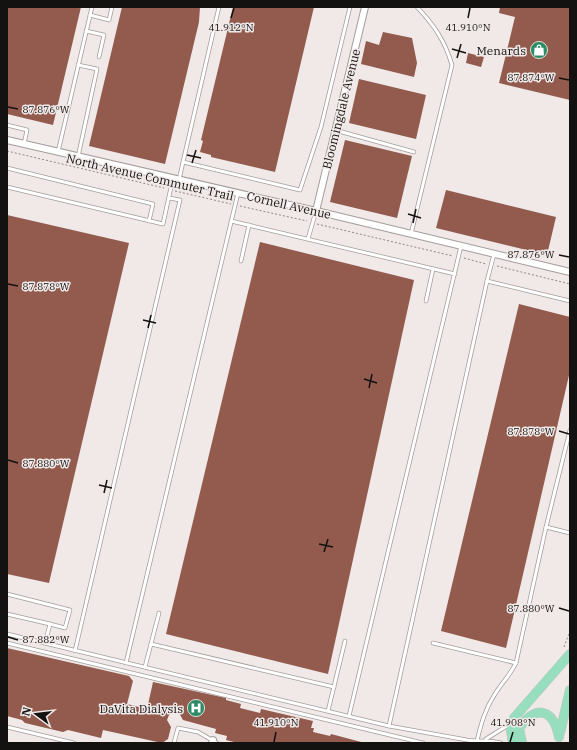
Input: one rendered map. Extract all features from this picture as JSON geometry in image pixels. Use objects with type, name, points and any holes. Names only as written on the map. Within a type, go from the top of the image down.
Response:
[{"type":"main road","points":[[513,743],[511,731],[514,718],[570,654]]},
{"type":"main road","points":[[558,740],[570,690]]},
{"type":"main road","points":[[522,743],[520,728],[528,716],[540,712],[550,716],[556,724],[558,740]]},
{"type":"street","name":"Bloomingdale Avenue","points":[[316,211],[365,7]]},
{"type":"street","name":"Cornell Avenue","points":[[7,140],[316,211],[570,272]]},
{"type":"lane","points":[[58,152],[92,7]]},
{"type":"lane","points":[[90,15],[109,20],[112,7]]},
{"type":"lane","points":[[7,187],[163,224],[170,190],[183,162],[219,7]]},
{"type":"lane","points":[[183,162],[300,190],[322,127],[350,7]]},
{"type":"lane","points":[[411,234],[452,65],[446,44],[432,23],[417,7]]},
{"type":"lane","points":[[86,31],[104,35],[99,57]]},
{"type":"lane","points":[[78,65],[97,69],[78,156]]},
{"type":"lane","points":[[7,125],[27,130],[24,144]]},
{"type":"lane","points":[[336,130],[414,152]]},
{"type":"lane","points":[[7,168],[153,204],[149,221]]},
{"type":"lane","points":[[126,663],[238,193]]},
{"type":"lane","points":[[75,651],[180,200],[169,198]]},
{"type":"lane","points":[[308,239],[316,211]]},
{"type":"lane","points":[[231,221],[455,274]]},
{"type":"lane","points":[[240,261],[249,225]]},
{"type":"lane","points":[[349,716],[461,246]]},
{"type":"lane","points":[[389,726],[494,254]]},
{"type":"lane","points":[[426,301],[434,268]]},
{"type":"lane","points":[[487,282],[570,301]]},
{"type":"lane","points":[[477,741],[485,711],[495,693],[510,675],[516,663],[546,527],[570,430]]},
{"type":"lane","points":[[546,527],[570,533]]},
{"type":"lane","points":[[7,594],[70,610],[65,628],[7,614]]},
{"type":"lane","points":[[145,667],[159,613]]},
{"type":"lane","points":[[45,643],[50,624]]},
{"type":"lane","points":[[7,634],[389,726],[477,741],[486,739],[513,722]]},
{"type":"lane","points":[[328,711],[346,641]]},
{"type":"lane","points":[[7,643],[423,743]]},
{"type":"lane","points":[[433,643],[516,663]]},
{"type":"lane","points":[[151,644],[334,688]]},
{"type":"lane","points":[[7,727],[74,743]]},
{"type":"lane","points":[[174,743],[178,728],[198,732],[214,742]]},
{"type":"lane","points":[[486,739],[501,743]]},
{"type":"path","name":"North Avenue Commuter Trail","points":[[7,151],[570,284]]},
{"type":"building","points":[[7,7],[81,7],[53,125],[7,114]]},
{"type":"building","points":[[122,7],[200,7],[199,22],[165,164],[89,146]]},
{"type":"building","points":[[233,7],[314,7],[275,172],[211,157],[211,155],[200,152],[203,141],[201,140]]},
{"type":"building","name":"Menards","points":[[500,7],[570,7],[570,100],[499,83],[515,17],[499,13]]},
{"type":"building","points":[[383,32],[412,38],[417,63],[414,77],[361,64],[366,41],[379,45]]},
{"type":"building","points":[[468,53],[484,57],[481,67],[466,63]]},
{"type":"building","points":[[359,79],[426,95],[416,139],[349,123]]},
{"type":"building","points":[[345,140],[412,156],[397,218],[330,202]]},
{"type":"building","points":[[446,190],[556,217],[547,255],[436,228]]},
{"type":"building","points":[[7,215],[129,243],[49,583],[7,574]]},
{"type":"building","points":[[260,242],[414,280],[328,674],[166,634]]},
{"type":"building","points":[[519,304],[570,317],[570,371],[506,648],[441,631]]},
{"type":"building","points":[[7,648],[129,676],[133,681],[127,704],[147,709],[153,682],[226,698],[226,700],[241,704],[240,708],[260,713],[261,709],[313,721],[311,728],[314,728],[313,732],[330,736],[331,734],[365,743],[238,743],[226,740],[227,736],[215,733],[216,729],[183,720],[179,713],[174,712],[169,715],[167,720],[171,727],[168,739],[162,743],[103,730],[101,738],[68,730],[63,732],[25,723],[22,720],[7,716]]},
{"type":"place","name":"Menards","points":[[539,50]]},
{"type":"place","name":"DaVita Dialysis","points":[[196,708]]}]
